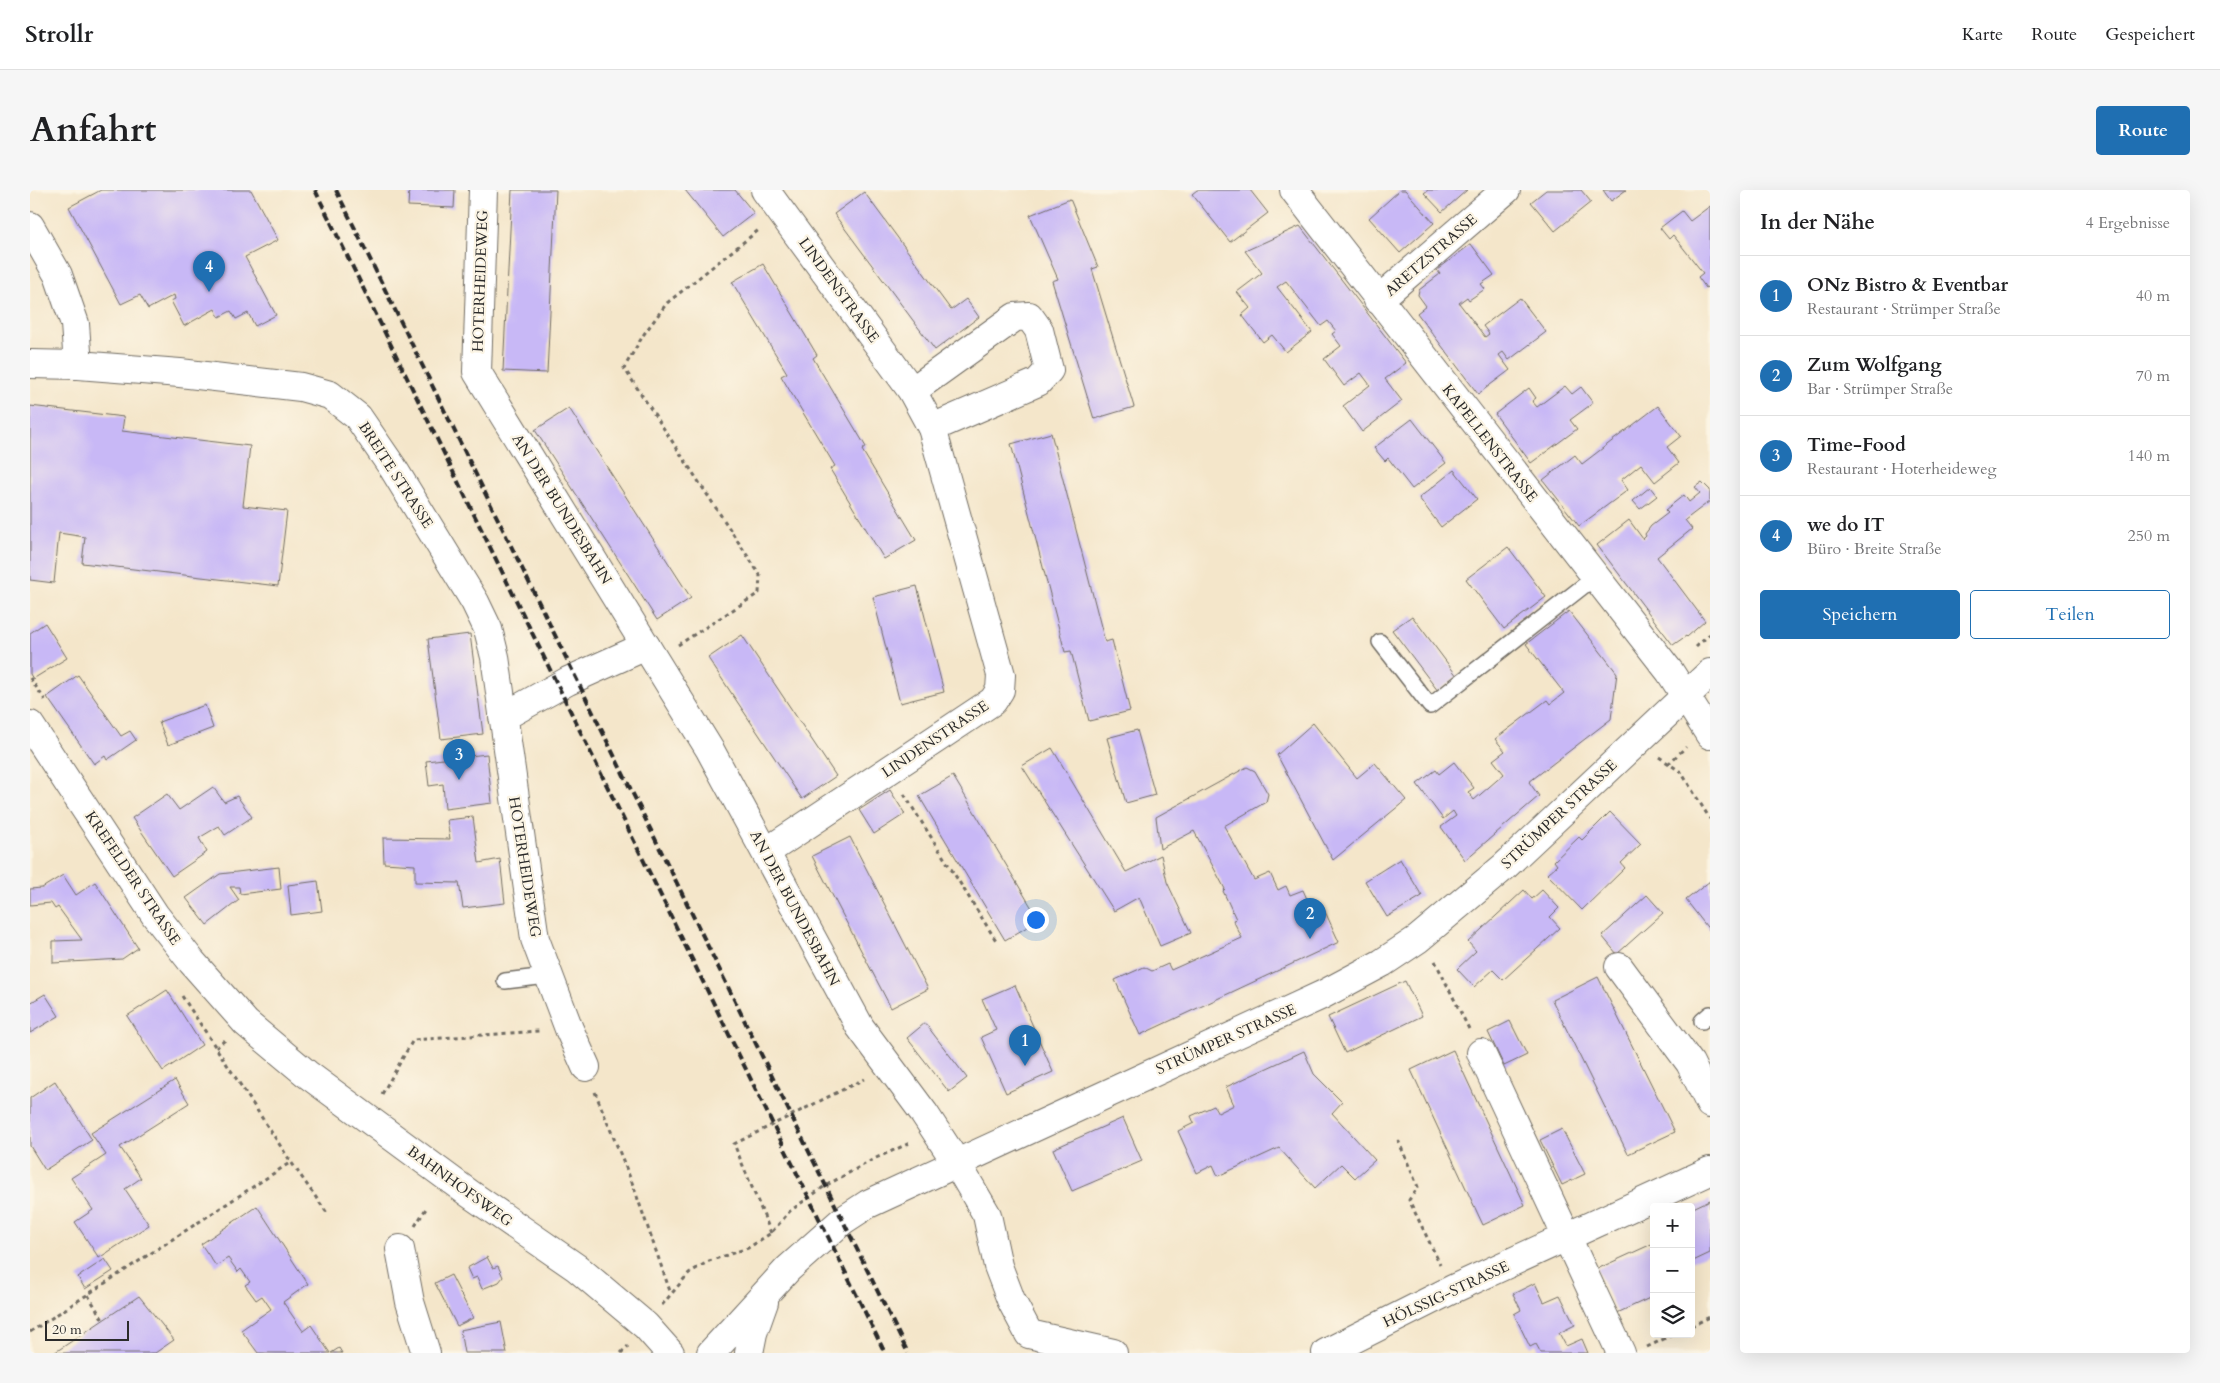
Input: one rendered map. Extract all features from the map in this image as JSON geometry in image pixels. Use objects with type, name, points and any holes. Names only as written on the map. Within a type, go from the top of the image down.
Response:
[{"type":"street","name":"HOTERHEIDEWEG","points":[[477,372],[483,190]]},
{"type":"street","name":"LINDENSTRASSE","points":[[765,190],[912,391],[932,428],[1000,675],[1000,690],[993,701],[766,852]]},
{"type":"street","name":"KAPELLENSTRASSE","points":[[1294,190],[1670,672],[1710,735]]},
{"type":"street","name":"ARETZSTRASSE","points":[[1378,300],[1506,190]]},
{"type":"street","points":[[30,226],[58,275],[75,324],[78,365]]},
{"type":"street","points":[[912,391],[1015,317],[1029,316],[1039,330],[1048,370],[1038,382],[932,428]]},
{"type":"street","name":"BREITE STRASSE","points":[[30,364],[78,365],[180,372],[301,387],[330,395],[358,417],[393,468],[475,602],[488,629]]},
{"type":"street","name":"AN DER BUNDESBAHN","points":[[477,372],[710,750],[860,1027],[956,1162],[987,1215],[998,1266],[1011,1300],[1029,1334],[1113,1353]]},
{"type":"street","name":"HOTERHEIDEWEG","points":[[488,629],[495,657],[534,939],[547,976],[586,1068]]},
{"type":"street","points":[[503,717],[568,681],[650,653]]},
{"type":"street","name":"STRÜMPER STRASSE","points":[[711,1353],[788,1269],[842,1221],[868,1204],[1322,995],[1382,964],[1418,939],[1505,866],[1710,673]]},
{"type":"street","name":"KREFELDER STRASSE","points":[[30,725],[155,915],[192,962],[246,1023]]},
{"type":"street","points":[[1619,967],[1690,1063],[1710,1104]]},
{"type":"street","name":"BAHNHOFSWEG","points":[[246,1023],[307,1074],[470,1194],[577,1268],[646,1326],[670,1353]]},
{"type":"street","points":[[1481,1053],[1568,1238],[1632,1351]]},
{"type":"street","name":"HÖLSSIG-STRASSE","points":[[1326,1353],[1453,1289],[1568,1238],[1710,1171]]},
{"type":"street","points":[[400,1249],[410,1302],[426,1353]]},
{"type":"street","points":[[749,1353],[753,1333],[767,1292]]},
{"type":"lane","points":[[1380,642],[1430,706],[1595,577]]},
{"type":"lane","points":[[505,981],[547,976]]},
{"type":"path","points":[[650,653],[759,593],[760,575],[624,368],[644,334],[667,303],[782,212]]},
{"type":"path","points":[[30,678],[46,702]]},
{"type":"path","points":[[1668,764],[1681,772],[1710,819]]},
{"type":"path","points":[[889,770],[997,942]]},
{"type":"path","points":[[1418,939],[1433,956],[1481,1053]]},
{"type":"path","points":[[380,1096],[412,1040],[569,1029]]},
{"type":"path","points":[[216,1048],[327,1213]]},
{"type":"path","points":[[771,1232],[734,1144],[889,1066]]},
{"type":"path","points":[[586,1068],[633,1185],[671,1295]]},
{"type":"path","points":[[1398,1140],[1418,1187],[1409,1200],[1453,1289]]},
{"type":"path","points":[[30,1332],[291,1162]]},
{"type":"path","points":[[88,1295],[103,1320]]},
{"type":"path","points":[[654,1300],[662,1306]]},
{"type":"path","points":[[1695,1324],[1710,1316]]},
{"type":"path","points":[[1632,1351],[1664,1338]]},
{"type":"building","points":[[101,190],[251,190],[278,240],[245,257],[276,315],[255,326],[248,313],[236,319],[231,311],[219,317],[215,309],[184,326],[171,301],[175,299],[174,295],[148,309],[140,295],[121,304],[69,207]]},
{"type":"building","points":[[409,190],[455,190],[454,208],[408,206]]},
{"type":"building","points":[[512,190],[556,190],[547,373],[503,371]]},
{"type":"building","points":[[685,190],[735,190],[754,213],[723,237]]},
{"type":"building","points":[[1197,190],[1250,190],[1268,213],[1230,242],[1192,194]]},
{"type":"building","points":[[1400,190],[1405,190],[1434,223],[1400,253],[1369,218]]},
{"type":"building","points":[[1428,190],[1467,190],[1442,212],[1424,193]]},
{"type":"building","points":[[1546,190],[1581,190],[1591,202],[1555,231],[1531,202]]},
{"type":"building","points":[[1603,190],[1626,190],[1611,201]]},
{"type":"building","points":[[864,192],[951,310],[966,299],[979,317],[935,350],[834,214]]},
{"type":"building","points":[[1070,199],[1098,267],[1092,269],[1134,407],[1094,419],[1052,281],[1058,279],[1030,215]]},
{"type":"building","points":[[1710,206],[1710,285],[1706,288],[1698,277],[1703,273],[1673,235],[1669,239],[1660,228],[1682,211],[1690,221]]},
{"type":"building","points":[[1300,226],[1406,363],[1385,379],[1402,401],[1362,432],[1343,406],[1370,385],[1361,373],[1344,386],[1324,359],[1341,346],[1332,334],[1336,331],[1328,321],[1321,326],[1286,281],[1277,287],[1312,332],[1286,352],[1272,335],[1263,342],[1242,315],[1250,308],[1237,292],[1262,273],[1245,251]]},
{"type":"building","points":[[1471,244],[1494,275],[1481,284],[1485,289],[1469,300],[1467,297],[1459,303],[1485,337],[1489,334],[1483,326],[1520,298],[1546,332],[1509,360],[1503,352],[1499,355],[1510,370],[1478,394],[1417,313],[1426,306],[1418,295],[1419,290],[1440,274],[1437,270]]},
{"type":"building","points":[[763,264],[817,355],[813,358],[866,447],[862,450],[916,540],[884,559],[830,469],[835,466],[781,376],[787,373],[732,282]]},
{"type":"building","points":[[1565,386],[1572,394],[1581,387],[1593,403],[1570,420],[1577,429],[1531,463],[1495,414],[1529,388],[1536,398],[1532,401],[1537,407]]},
{"type":"building","points":[[30,406],[124,417],[122,431],[250,446],[243,506],[287,511],[278,586],[82,563],[85,537],[59,533],[54,583],[30,580]]},
{"type":"building","points":[[1658,406],[1681,436],[1667,447],[1679,463],[1655,482],[1641,464],[1621,480],[1628,490],[1579,526],[1543,480],[1575,455],[1582,464]]},
{"type":"building","points":[[569,408],[691,598],[657,620],[535,430]]},
{"type":"building","points":[[1412,419],[1446,463],[1412,489],[1388,458],[1385,461],[1374,448]]},
{"type":"building","points":[[1051,433],[1105,642],[1112,640],[1130,711],[1089,721],[1071,651],[1065,652],[1011,444]]},
{"type":"building","points":[[1454,470],[1477,499],[1441,527],[1419,498]]},
{"type":"building","points":[[1702,482],[1710,490],[1710,501],[1685,520],[1692,529],[1657,557],[1705,621],[1687,637],[1673,645],[1597,545],[1629,520],[1643,539],[1651,526],[1668,513],[1665,510],[1684,495],[1689,502],[1700,493],[1695,487]]},
{"type":"building","points":[[1650,487],[1657,496],[1640,509],[1633,501]]},
{"type":"building","points":[[1508,547],[1546,597],[1504,629],[1466,579]]},
{"type":"building","points":[[917,586],[944,692],[900,703],[873,597]]},
{"type":"building","points":[[1569,611],[1617,673],[1611,719],[1529,782],[1539,796],[1465,860],[1441,827],[1456,816],[1453,811],[1443,819],[1417,784],[1436,770],[1439,774],[1454,762],[1474,788],[1468,792],[1474,800],[1504,774],[1493,760],[1505,751],[1495,739],[1547,700],[1550,704],[1564,693],[1526,644]]},
{"type":"building","points":[[1412,616],[1457,676],[1438,691],[1392,630]]},
{"type":"building","points":[[45,623],[67,658],[33,679],[30,674],[30,633]]},
{"type":"building","points":[[470,634],[483,734],[441,739],[428,639]]},
{"type":"building","points":[[742,635],[836,776],[802,799],[708,658]]},
{"type":"building","points":[[78,675],[121,736],[130,731],[136,740],[107,760],[105,756],[94,764],[47,697]]},
{"type":"building","points":[[205,705],[213,728],[168,745],[159,722]]},
{"type":"building","points":[[1313,723],[1357,778],[1375,763],[1406,800],[1333,860],[1277,755]]},
{"type":"building","points":[[1137,730],[1155,795],[1126,803],[1107,738]]},
{"type":"building","points":[[1052,748],[1126,872],[1161,855],[1167,882],[1191,933],[1160,946],[1139,897],[1114,911],[1022,766]]},
{"type":"building","points":[[487,754],[492,803],[445,809],[443,784],[429,786],[426,761]]},
{"type":"building","points":[[1247,767],[1255,771],[1268,794],[1266,802],[1224,826],[1254,880],[1270,873],[1278,890],[1286,886],[1290,895],[1303,890],[1312,910],[1322,905],[1339,942],[1140,1035],[1115,980],[1144,967],[1152,971],[1168,964],[1171,970],[1242,938],[1233,920],[1236,919],[1223,891],[1225,889],[1194,831],[1160,849],[1156,817]]},
{"type":"building","points":[[953,776],[1039,920],[1005,940],[919,796]]},
{"type":"building","points":[[213,787],[224,802],[237,796],[252,817],[225,835],[219,826],[199,838],[207,852],[172,876],[132,818],[167,794],[179,810]]},
{"type":"building","points":[[890,790],[905,814],[874,834],[859,810]]},
{"type":"building","points":[[1610,812],[1641,844],[1621,863],[1625,868],[1582,910],[1547,874],[1557,865],[1554,861],[1579,837],[1582,840]]},
{"type":"building","points":[[473,817],[479,863],[500,859],[505,903],[463,908],[459,883],[415,882],[415,865],[384,863],[383,838],[450,839],[447,820]]},
{"type":"building","points":[[850,837],[928,989],[891,1008],[812,856]]},
{"type":"building","points":[[1400,859],[1422,896],[1387,917],[1365,881]]},
{"type":"building","points":[[279,867],[281,889],[240,894],[239,887],[230,887],[239,900],[207,925],[186,898],[220,874]]},
{"type":"building","points":[[63,875],[76,895],[95,882],[138,948],[122,959],[53,963],[53,941],[82,940],[58,907],[55,909],[51,903],[30,905],[30,889],[42,888]]},
{"type":"building","points":[[318,881],[322,911],[291,915],[288,885]]},
{"type":"building","points":[[1710,881],[1710,931],[1686,900]]},
{"type":"building","points":[[1524,890],[1532,899],[1542,890],[1559,908],[1550,917],[1560,928],[1503,980],[1493,970],[1474,987],[1457,969],[1476,951],[1468,942]]},
{"type":"building","points":[[1647,895],[1663,913],[1617,954],[1602,936]]},
{"type":"building","points":[[1598,977],[1675,1132],[1628,1154],[1552,1000]]},
{"type":"building","points":[[1405,981],[1422,1016],[1345,1053],[1328,1017]]},
{"type":"building","points":[[1015,985],[1053,1072],[1006,1093],[981,1037],[996,1030],[982,999]]},
{"type":"building","points":[[167,990],[202,1045],[163,1071],[127,1016]]},
{"type":"building","points":[[45,994],[59,1016],[30,1033],[30,1003]]},
{"type":"building","points":[[1510,1021],[1527,1055],[1504,1066],[1488,1032]]},
{"type":"building","points":[[925,1023],[967,1078],[949,1092],[907,1038]]},
{"type":"building","points":[[1453,1050],[1525,1205],[1483,1225],[1411,1070]]},
{"type":"building","points":[[1304,1051],[1314,1074],[1342,1102],[1332,1113],[1375,1160],[1355,1178],[1341,1164],[1315,1188],[1279,1148],[1218,1176],[1213,1165],[1197,1173],[1178,1131],[1194,1123],[1191,1116],[1214,1106],[1218,1113],[1234,1105],[1226,1087]]},
{"type":"building","points":[[175,1080],[189,1103],[120,1147],[141,1178],[125,1189],[149,1225],[99,1258],[75,1222],[93,1210],[71,1178],[106,1155],[91,1133]]},
{"type":"building","points":[[55,1081],[92,1140],[45,1170],[30,1146],[30,1098]]},
{"type":"building","points":[[1123,1118],[1142,1161],[1072,1191],[1053,1149]]},
{"type":"building","points":[[1562,1129],[1585,1174],[1562,1185],[1540,1140]]},
{"type":"building","points":[[1710,1200],[1710,1253],[1695,1260],[1695,1248],[1695,1207]]},
{"type":"building","points":[[257,1206],[308,1284],[283,1302],[303,1331],[311,1325],[330,1353],[258,1353],[241,1330],[271,1309],[262,1296],[256,1300],[245,1285],[250,1282],[241,1269],[238,1272],[228,1258],[216,1266],[201,1244]]},
{"type":"building","points":[[1650,1245],[1650,1298],[1617,1313],[1597,1269]]},
{"type":"building","points":[[487,1257],[493,1268],[498,1266],[503,1277],[499,1282],[482,1289],[477,1277],[472,1279],[467,1268]]},
{"type":"building","points":[[105,1259],[113,1271],[85,1289],[78,1277]]},
{"type":"building","points":[[451,1275],[473,1318],[457,1326],[435,1283]]},
{"type":"building","points":[[1535,1283],[1544,1302],[1560,1295],[1575,1325],[1559,1333],[1566,1346],[1582,1339],[1588,1353],[1541,1353],[1536,1344],[1530,1347],[1514,1314],[1521,1310],[1513,1294]]},
{"type":"building","points":[[139,1296],[174,1340],[155,1353],[54,1353]]},
{"type":"building","points":[[501,1322],[507,1353],[464,1353],[460,1330]]},
{"type":"building","points":[[339,1348],[342,1353],[331,1353]]},
{"type":"railway","points":[[315,190],[885,1353]]},
{"type":"railway","points":[[336,190],[908,1353]]},
{"type":"place","name":"we do IT","points":[[209,292]]},
{"type":"place","name":"Time-Food","points":[[459,780]]},
{"type":"place","name":"Zum Wolfgang","points":[[1310,939]]},
{"type":"place","name":"ONz Bistro & Eventbar","points":[[1025,1066]]}]
